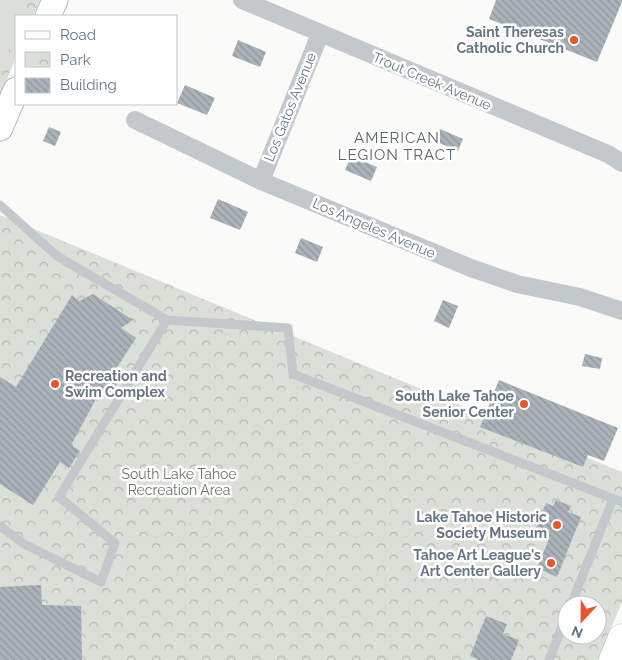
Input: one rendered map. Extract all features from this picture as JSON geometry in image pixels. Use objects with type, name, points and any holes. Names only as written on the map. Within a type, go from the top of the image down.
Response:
[{"type":"highway","points":[[613,660],[622,638]]},
{"type":"street","points":[[48,15],[55,0]]},
{"type":"street","name":"Trout Creek Avenue","points":[[242,0],[608,154],[622,163]]},
{"type":"street","name":"Los Gatos Avenue","points":[[261,181],[320,34]]},
{"type":"street","points":[[0,128],[15,92]]},
{"type":"street","name":"Los Angeles Avenue","points":[[135,120],[261,181],[470,268],[517,284],[580,297],[622,311]]},
{"type":"lane","points":[[0,205],[57,256],[168,320],[288,328],[293,374],[618,500],[575,595]]},
{"type":"lane","points":[[0,526],[24,544],[101,582],[115,544],[59,497],[168,320]]},
{"type":"lane","points":[[548,660],[557,638]]},
{"type":"green space","points":[[0,0],[40,0],[33,15],[15,15],[15,59],[0,96]]},
{"type":"green space","points":[[0,0],[28,0],[22,15],[15,15],[15,34],[0,73]]},
{"type":"green space","name":"South Lake Tahoe Recreation Area","points":[[0,215],[622,472],[622,602],[607,638],[607,595],[557,595],[557,645],[604,645],[598,660],[0,660]]},
{"type":"building","name":"Saint Theresas Catholic Church","points":[[496,0],[622,0],[622,2],[597,62],[489,19]]},
{"type":"building","points":[[238,40],[266,52],[260,67],[232,56]]},
{"type":"building","points":[[185,85],[215,98],[207,115],[178,103]]},
{"type":"building","points":[[49,127],[61,132],[55,146],[43,141]]},
{"type":"building","points":[[440,129],[463,139],[458,151],[435,141]]},
{"type":"building","points":[[351,156],[377,167],[371,181],[345,170]]},
{"type":"building","points":[[218,199],[248,212],[240,230],[210,218]]},
{"type":"building","points":[[301,238],[323,247],[317,262],[295,253]]},
{"type":"building","points":[[93,294],[133,320],[121,328],[136,338],[114,372],[121,377],[110,395],[101,390],[71,445],[80,451],[69,468],[60,462],[33,505],[0,484],[0,377],[16,387],[72,295],[79,301]]},
{"type":"building","points":[[443,300],[458,306],[449,328],[434,321]]},
{"type":"building","points":[[585,354],[602,358],[600,369],[582,366]]},
{"type":"building","name":"South Lake Tahoe Senior Center","points":[[499,380],[618,428],[604,461],[588,455],[583,467],[480,427]]},
{"type":"building","name":"Lake Tahoe Historic Society Museum","points":[[556,500],[571,506],[568,512],[581,517],[557,577],[537,568],[549,539],[534,533],[546,503],[553,506]]},
{"type":"building","points":[[41,585],[42,605],[81,606],[82,660],[0,660],[0,587]]},
{"type":"building","points":[[486,616],[507,624],[503,634],[519,640],[511,660],[479,660],[470,656]]},
{"type":"place","name":"Saint Theresas Catholic Church","points":[[574,40]]},
{"type":"place","name":"Recreation and Swim Complex","points":[[55,384]]},
{"type":"place","name":"South Lake Tahoe Senior Center","points":[[524,404]]},
{"type":"place","name":"Lake Tahoe Historic Society Museum","points":[[557,525]]},
{"type":"place","name":"Tahoe Art League's Art Center Gallery","points":[[551,563]]},
{"type":"district","name":"AMERICAN LEGION TRACT","points":[[397,146]]}]
